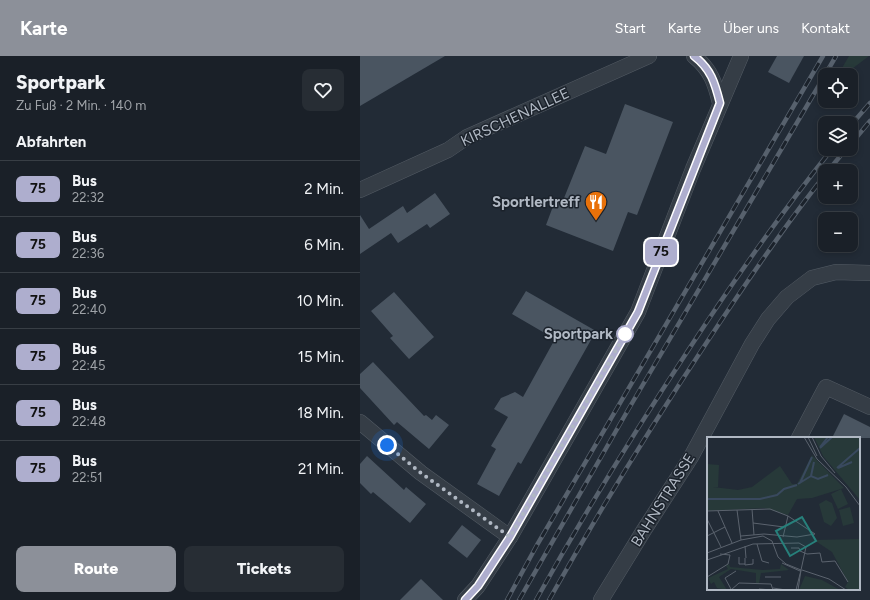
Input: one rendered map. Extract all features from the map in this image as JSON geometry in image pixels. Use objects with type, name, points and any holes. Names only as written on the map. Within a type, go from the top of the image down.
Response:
[{"type":"street","name":"KIRSCHENALLEE","points":[[360,190],[448,150],[467,136],[649,56]]},
{"type":"street","points":[[694,56],[715,82],[720,103]]},
{"type":"street","points":[[465,600],[482,580],[510,537],[638,312],[720,103],[741,56]]},
{"type":"street","name":"BAHNSTRASSE","points":[[601,600],[691,457],[752,344],[768,319],[787,297],[812,278],[836,272],[870,273]]},
{"type":"street","points":[[800,437],[826,387],[870,407]]},
{"type":"street","points":[[361,425],[421,473],[510,537]]},
{"type":"shaded area","points":[[849,56],[869,56],[853,68],[842,68]]},
{"type":"building","points":[[360,56],[445,56],[360,106]]},
{"type":"building","points":[[777,56],[804,56],[789,83],[768,72]]},
{"type":"building","points":[[625,104],[673,122],[637,215],[628,212],[613,251],[546,225],[555,201],[562,203],[585,146],[606,154]]},
{"type":"building","points":[[435,193],[450,214],[430,228],[427,224],[398,243],[391,233],[360,254],[360,215],[369,229],[403,206],[407,213]]},
{"type":"building","points":[[526,291],[596,331],[521,464],[518,462],[499,496],[477,484],[496,449],[491,446],[508,417],[494,409],[501,398],[515,392],[523,397],[555,339],[512,314]]},
{"type":"building","points":[[394,292],[434,337],[409,359],[390,338],[393,336],[371,311]]},
{"type":"building","points":[[373,362],[424,416],[426,415],[432,420],[436,415],[449,425],[429,449],[397,422],[394,425],[360,388],[360,374]]},
{"type":"building","points":[[844,414],[870,427],[870,438],[832,437]]},
{"type":"building","points":[[367,456],[404,490],[406,487],[426,504],[410,523],[373,492],[371,494],[360,483],[360,464]]},
{"type":"building","points":[[462,525],[481,540],[467,558],[448,543]]},
{"type":"building","points":[[421,579],[443,600],[400,600]]},
{"type":"railway","points":[[507,600],[537,545],[823,56]]},
{"type":"railway","points":[[829,68],[836,56]]},
{"type":"railway","points":[[519,600],[628,410],[818,87]]},
{"type":"railway","points":[[858,117],[870,103]]},
{"type":"railway","points":[[858,136],[870,121]]},
{"type":"railway","points":[[536,600],[610,473],[689,349],[758,247],[827,156]]},
{"type":"railway","points":[[834,164],[840,156]]},
{"type":"railway","points":[[549,600],[644,439],[763,258],[818,184]]},
{"type":"bus line","name":"75","points":[[465,600],[478,586],[510,537],[638,312],[720,103],[715,82],[699,60],[694,56]]},
{"type":"place","name":"Sportlertreff","points":[[596,222]]},
{"type":"place","name":"Sportpark","points":[[625,334]]},
{"type":"route","points":[[387,445],[421,473],[510,537],[625,334]]}]
